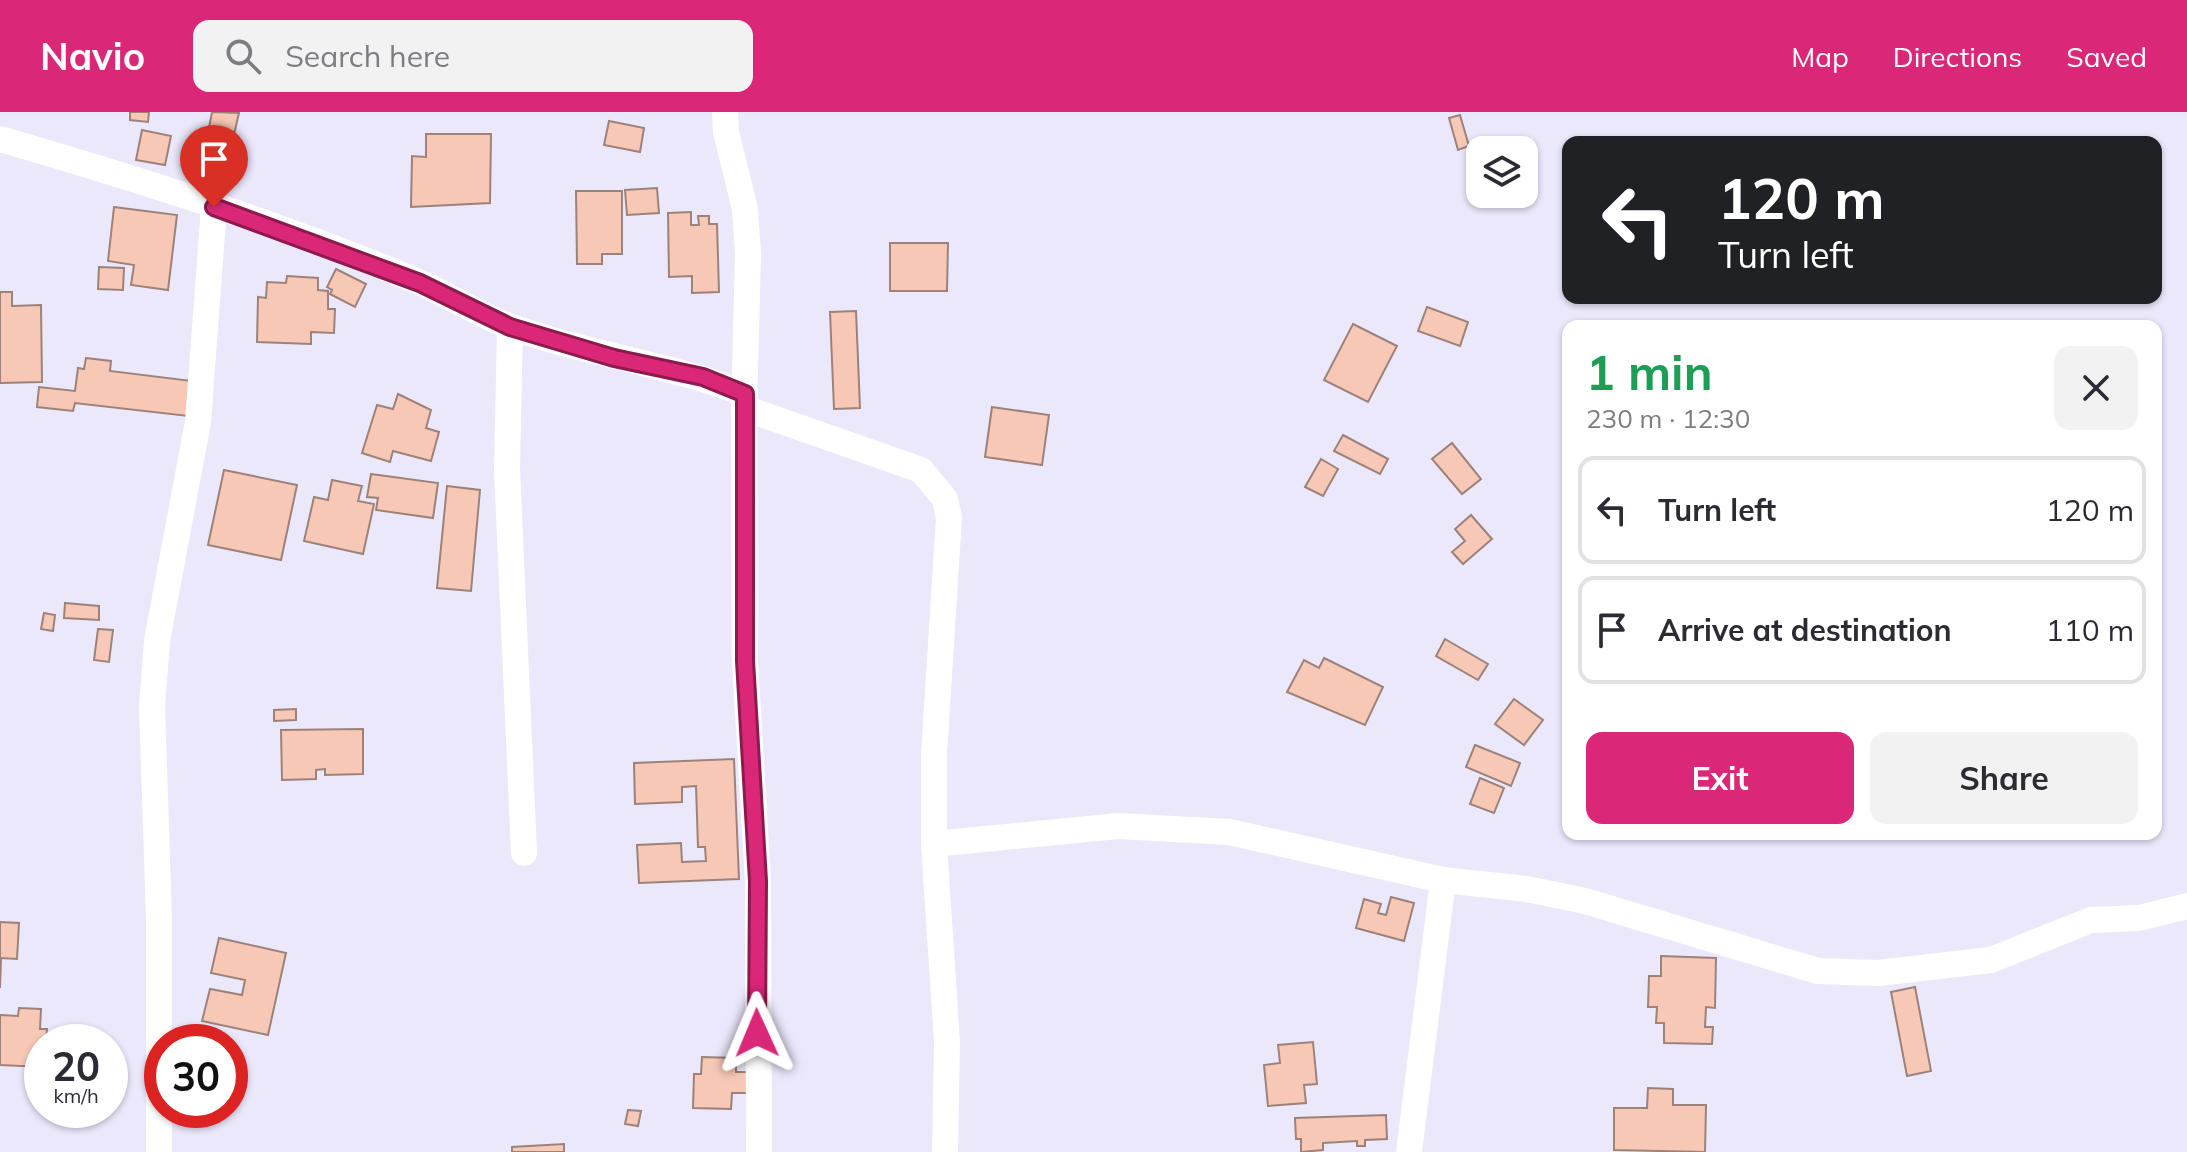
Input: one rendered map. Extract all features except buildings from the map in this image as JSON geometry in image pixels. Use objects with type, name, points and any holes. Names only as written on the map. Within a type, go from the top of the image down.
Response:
[{"type":"street","points":[[725,112],[745,209],[747,239],[745,661],[758,881],[759,1152]]},
{"type":"street","points":[[0,139],[214,207],[420,283],[510,327],[614,358],[703,377],[745,401],[921,470],[945,499],[949,518],[934,753],[934,844],[947,1042],[945,1152]]},
{"type":"street","points":[[159,1152],[159,918],[152,707],[157,641],[198,422],[214,207]]},
{"type":"street","points":[[510,327],[507,469],[524,853]]},
{"type":"street","points":[[934,844],[1118,826],[1229,832],[1443,880],[1527,889],[1585,901],[1818,971],[1878,973],[1991,960],[2091,920],[2139,918],[2187,906]]},
{"type":"street","points":[[1409,1152],[1443,880]]},
{"type":"route","points":[[214,207],[420,283],[510,327],[614,358],[703,377],[745,394],[745,661],[758,881],[757,1033]]}]
